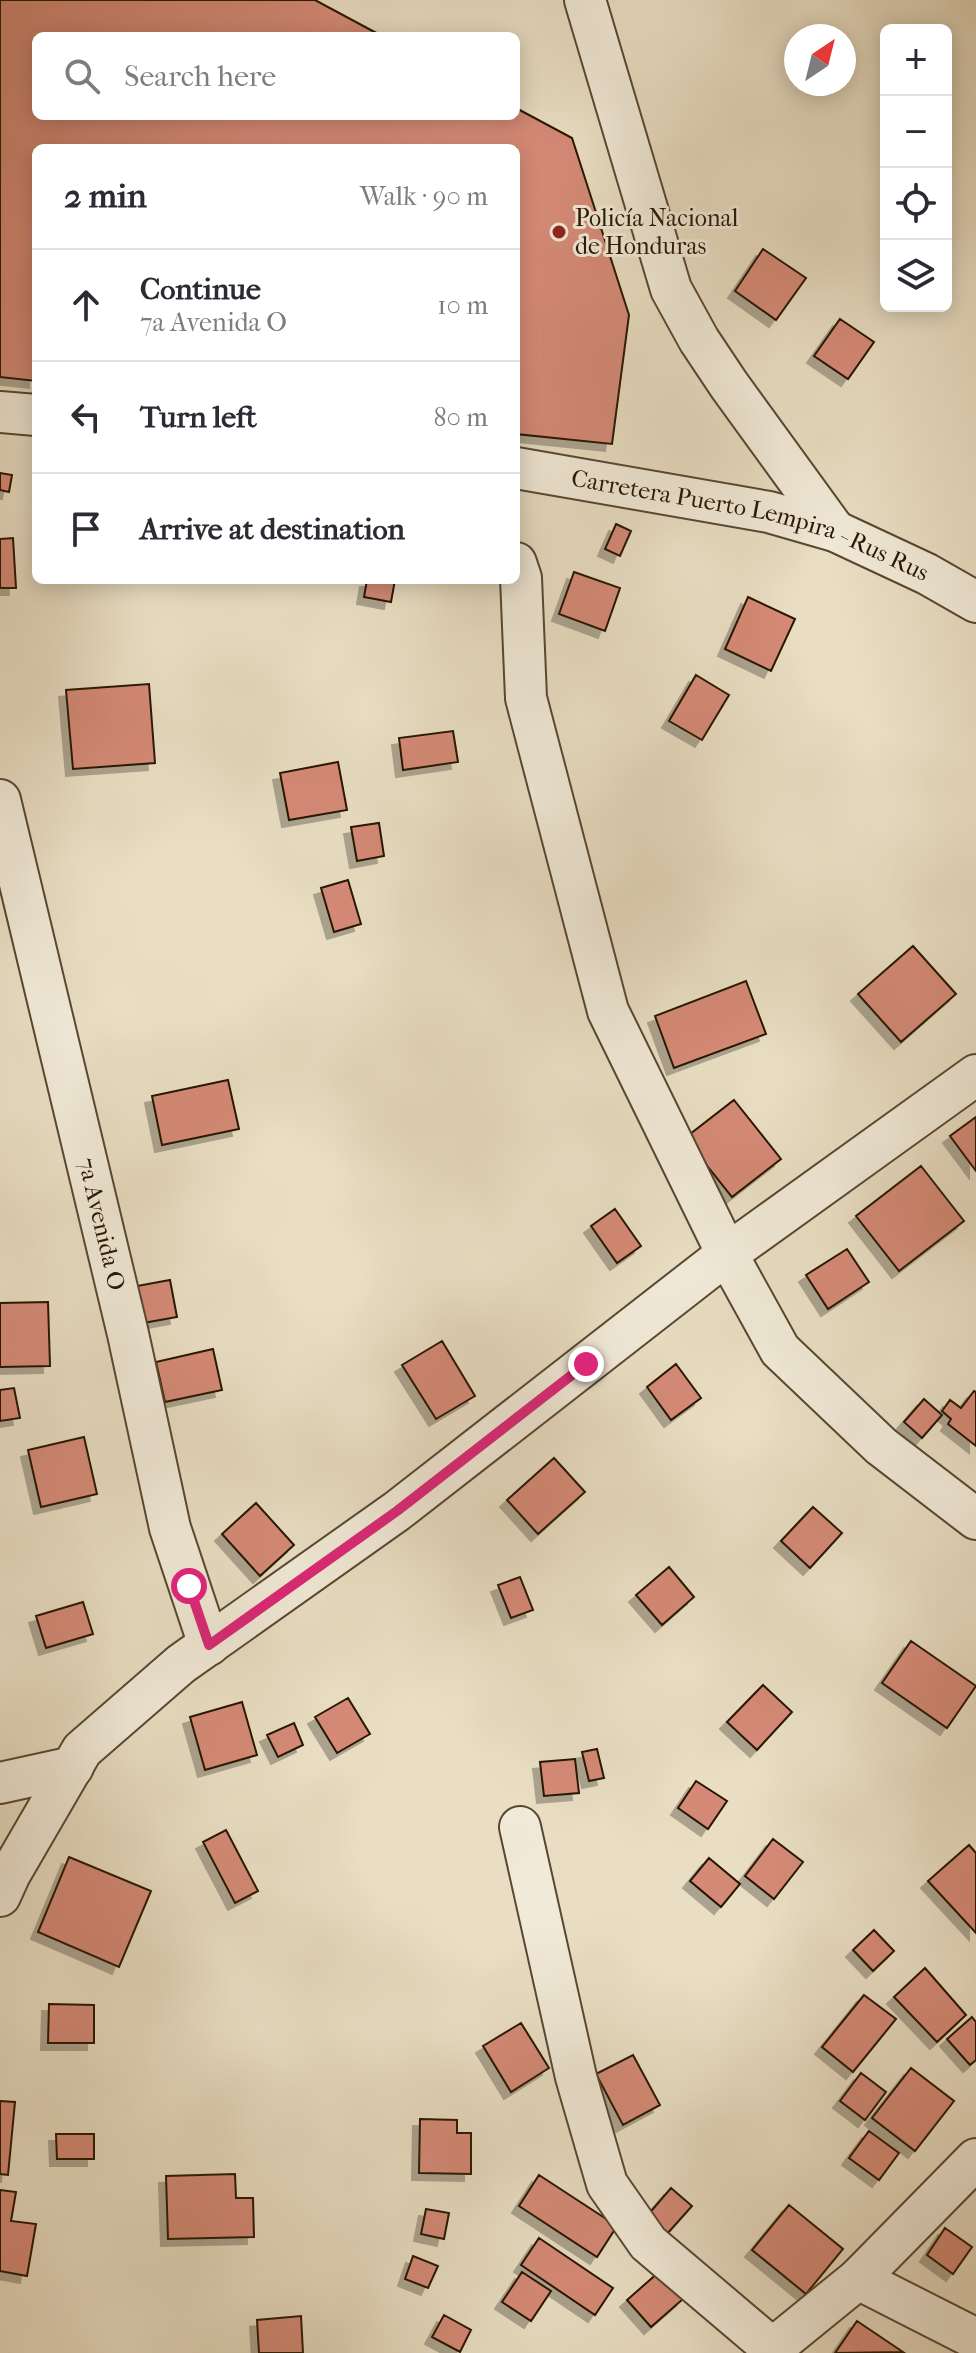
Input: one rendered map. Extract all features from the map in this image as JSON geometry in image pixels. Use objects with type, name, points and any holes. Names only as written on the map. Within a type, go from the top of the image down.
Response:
[{"type":"street","points":[[585,0],[671,289],[699,340],[729,385],[835,531]]},
{"type":"street","points":[[0,412],[32,415]]},
{"type":"street","name":"Carretera Puerto Lempira - Rus Rus","points":[[520,469],[769,512],[835,531],[890,556],[976,602]]},
{"type":"street","points":[[520,575],[526,698],[608,1011],[727,1254],[780,1350],[881,1446],[976,1519]]},
{"type":"street","name":"7a Avenida O","points":[[0,800],[128,1334],[170,1528],[209,1645]]},
{"type":"street","points":[[0,1896],[82,1750],[181,1664],[397,1511],[727,1254],[976,1075]]},
{"type":"street","points":[[0,1783],[73,1767]]},
{"type":"street","points":[[520,1827],[576,2077],[607,2184],[648,2243],[770,2351],[858,2279],[976,2159]]},
{"type":"street","points":[[858,2279],[976,2339]]},
{"type":"building","name":"Policía Nacional de Honduras","points":[[0,0],[315,0],[375,32],[32,32],[32,120],[520,120],[520,110],[572,138],[629,315],[612,444],[520,434],[520,144],[32,144],[32,381],[0,377]]},
{"type":"building","points":[[763,249],[806,278],[776,320],[735,291]]},
{"type":"building","points":[[840,319],[874,342],[848,379],[814,356]]},
{"type":"building","points":[[0,473],[12,475],[9,492],[0,490]]},
{"type":"building","points":[[616,524],[631,531],[620,556],[605,549]]},
{"type":"building","points":[[13,538],[16,588],[0,588],[0,539]]},
{"type":"building","points":[[574,572],[620,588],[605,631],[559,614]]},
{"type":"building","points":[[366,584],[394,584],[391,602],[364,597]]},
{"type":"building","points":[[748,597],[795,619],[771,671],[725,649]]},
{"type":"building","points":[[696,675],[729,695],[702,740],[669,721]]},
{"type":"building","points":[[149,684],[155,763],[73,769],[66,690]]},
{"type":"building","points":[[453,731],[458,762],[403,770],[399,738]]},
{"type":"building","points":[[338,762],[347,810],[289,820],[280,773]]},
{"type":"building","points":[[379,823],[384,856],[357,861],[351,827]]},
{"type":"building","points":[[348,880],[361,924],[334,932],[321,888]]},
{"type":"building","points":[[913,946],[956,994],[901,1042],[858,994]]},
{"type":"building","points":[[746,981],[766,1034],[674,1068],[655,1016]]},
{"type":"building","points":[[228,1080],[239,1129],[162,1145],[152,1096]]},
{"type":"building","points":[[734,1100],[781,1159],[732,1197],[685,1138]]},
{"type":"building","points":[[976,1117],[976,1171],[950,1136]]},
{"type":"building","points":[[921,1166],[964,1221],[899,1271],[856,1216]]},
{"type":"building","points":[[615,1209],[641,1246],[617,1263],[591,1226]]},
{"type":"building","points":[[847,1249],[869,1282],[828,1309],[806,1275]]},
{"type":"building","points":[[170,1280],[177,1317],[143,1323],[137,1286]]},
{"type":"building","points":[[48,1302],[50,1366],[0,1367],[0,1303]]},
{"type":"building","points":[[442,1341],[475,1396],[436,1419],[402,1365]]},
{"type":"building","points":[[213,1349],[222,1390],[165,1402],[156,1362]]},
{"type":"building","points":[[676,1364],[701,1398],[671,1420],[647,1387]]},
{"type":"building","points":[[14,1388],[20,1418],[0,1421],[0,1390]]},
{"type":"building","points":[[974,1391],[976,1446],[948,1424],[951,1419],[942,1411],[950,1400],[961,1408]]},
{"type":"building","points":[[924,1399],[942,1415],[922,1438],[904,1422]]},
{"type":"building","points":[[84,1437],[97,1494],[41,1507],[28,1450]]},
{"type":"building","points":[[554,1458],[585,1492],[538,1534],[507,1500]]},
{"type":"building","points":[[256,1503],[294,1545],[260,1576],[222,1534]]},
{"type":"building","points":[[813,1507],[842,1533],[810,1568],[781,1541]]},
{"type":"building","points":[[669,1567],[694,1597],[662,1625],[636,1595]]},
{"type":"building","points":[[520,1577],[533,1610],[511,1618],[498,1585]]},
{"type":"building","points":[[83,1602],[93,1634],[46,1648],[36,1616]]},
{"type":"building","points":[[911,1641],[976,1686],[947,1728],[882,1683]]},
{"type":"building","points":[[763,1685],[792,1712],[757,1750],[727,1722]]},
{"type":"building","points":[[348,1698],[370,1734],[337,1753],[315,1717]]},
{"type":"building","points":[[242,1702],[257,1755],[205,1770],[190,1717]]},
{"type":"building","points":[[294,1723],[303,1745],[278,1757],[267,1735]]},
{"type":"building","points":[[597,1749],[604,1778],[589,1781],[582,1752]]},
{"type":"building","points":[[575,1759],[579,1793],[544,1796],[540,1762]]},
{"type":"building","points":[[696,1781],[727,1801],[708,1829],[678,1808]]},
{"type":"building","points":[[226,1830],[258,1891],[235,1903],[203,1842]]},
{"type":"building","points":[[773,1839],[803,1862],[774,1899],[745,1876]]},
{"type":"building","points":[[969,1845],[976,1853],[976,1933],[928,1881]]},
{"type":"building","points":[[69,1857],[151,1891],[119,1967],[38,1932]]},
{"type":"building","points":[[709,1858],[740,1884],[721,1907],[690,1881]]},
{"type":"building","points":[[874,1930],[894,1951],[873,1971],[853,1950]]},
{"type":"building","points":[[925,1968],[966,2015],[937,2042],[894,1997]]},
{"type":"building","points":[[864,1995],[896,2019],[853,2072],[822,2047]]},
{"type":"building","points":[[49,2004],[94,2005],[94,2043],[48,2043]]},
{"type":"building","points":[[972,2017],[976,2022],[976,2060],[970,2065],[947,2039]]},
{"type":"building","points":[[521,2023],[549,2068],[511,2092],[483,2046]]},
{"type":"building","points":[[633,2055],[660,2105],[623,2125],[596,2074]]},
{"type":"building","points":[[911,2068],[954,2101],[915,2151],[872,2118]]},
{"type":"building","points":[[861,2073],[886,2092],[865,2120],[840,2101]]},
{"type":"building","points":[[0,2101],[15,2102],[8,2175],[0,2174]]},
{"type":"building","points":[[420,2119],[457,2120],[457,2133],[471,2133],[471,2174],[419,2173]]},
{"type":"building","points":[[869,2131],[899,2153],[879,2180],[849,2158]]},
{"type":"building","points":[[56,2134],[94,2134],[94,2159],[57,2159]]},
{"type":"building","points":[[235,2174],[236,2198],[253,2198],[254,2237],[168,2239],[166,2176]]},
{"type":"building","points":[[539,2175],[617,2226],[597,2257],[519,2206]]},
{"type":"building","points":[[671,2188],[692,2206],[667,2234],[646,2217]]},
{"type":"building","points":[[0,2190],[16,2192],[11,2221],[36,2224],[27,2276],[0,2271]]},
{"type":"building","points":[[789,2205],[843,2249],[806,2294],[752,2250]]},
{"type":"building","points":[[426,2209],[449,2213],[444,2239],[421,2234]]},
{"type":"building","points":[[945,2228],[972,2247],[953,2274],[927,2255]]},
{"type":"building","points":[[539,2238],[613,2288],[595,2315],[521,2265]]},
{"type":"building","points":[[413,2256],[438,2266],[428,2288],[405,2279]]},
{"type":"building","points":[[522,2272],[551,2291],[531,2321],[502,2302]]},
{"type":"building","points":[[659,2272],[683,2299],[651,2327],[627,2300]]},
{"type":"building","points":[[444,2315],[471,2330],[460,2352],[432,2337]]},
{"type":"building","points":[[301,2316],[303,2353],[259,2353],[257,2320]]},
{"type":"building","points":[[857,2321],[903,2352],[835,2353]]},
{"type":"place","name":"Policía Nacional de Honduras","points":[[559,232]]},
{"type":"route","points":[[189,1586],[209,1645],[397,1511],[586,1364]]}]
